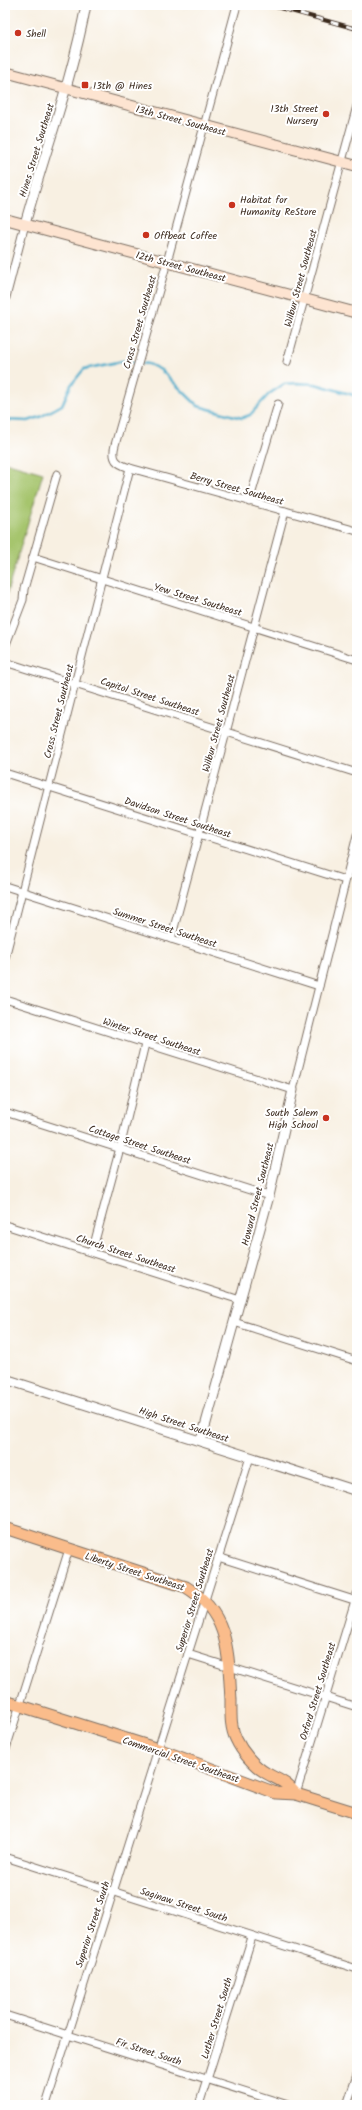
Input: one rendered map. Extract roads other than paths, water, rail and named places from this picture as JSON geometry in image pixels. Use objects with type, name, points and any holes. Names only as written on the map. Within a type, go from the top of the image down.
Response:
[{"type":"main road","name":"13th Street Southeast","points":[[5,72],[357,166]]},
{"type":"main road","name":"12th Street Southeast","points":[[5,219],[357,314]]},
{"type":"main road","name":"Liberty Street Southeast","points":[[5,1528],[186,1587],[198,1594],[220,1622],[227,1642],[231,1721],[236,1739],[251,1760],[265,1772],[287,1783],[296,1794]]},
{"type":"main road","name":"Commercial Street Southeast","points":[[5,1701],[158,1750],[276,1793],[296,1794],[357,1813]]},
{"type":"street","name":"Hines Street Southeast","points":[[5,301],[25,224],[66,88],[86,5]]},
{"type":"street","name":"Cross Street Southeast","points":[[114,459],[113,452],[205,126],[207,112],[237,5]]},
{"type":"street","name":"Wilbur Street Southeast","points":[[287,362],[357,106]]},
{"type":"street","points":[[249,502],[278,404]]},
{"type":"street","name":"Berry Street Southeast","points":[[114,459],[116,462],[130,468],[284,512],[357,531]]},
{"type":"street","name":"Cross Street Southeast","points":[[5,958],[130,468]]},
{"type":"street","points":[[5,647],[23,600],[24,589],[57,474]]},
{"type":"street","name":"Wilbur Street Southeast","points":[[171,939],[284,512]]},
{"type":"street","name":"Yew Street Southeast","points":[[33,557],[357,660]]},
{"type":"street","name":"Capitol Street Southeast","points":[[5,662],[357,773]]},
{"type":"street","name":"Davidson Street Southeast","points":[[5,773],[198,835],[345,880]]},
{"type":"street","name":"Howard Street Southeast","points":[[201,1441],[269,1196],[357,835]]},
{"type":"street","name":"Summer Street Southeast","points":[[5,886],[319,986]]},
{"type":"street","name":"Winter Street Southeast","points":[[5,999],[294,1090]]},
{"type":"street","points":[[92,1252],[120,1148],[145,1044]]},
{"type":"street","name":"Cottage Street Southeast","points":[[5,1112],[269,1196]]},
{"type":"street","name":"Church Street Southeast","points":[[5,1225],[240,1300]]},
{"type":"street","points":[[234,1322],[357,1360]]},
{"type":"street","name":"High Street Southeast","points":[[5,1379],[357,1491]]},
{"type":"street","name":"Superior Street Southeast","points":[[158,1750],[250,1457]]},
{"type":"street","points":[[5,1752],[69,1549]]},
{"type":"street","points":[[218,1557],[356,1598]]},
{"type":"street","name":"Oxford Street Southeast","points":[[296,1794],[356,1598]]},
{"type":"street","points":[[188,1654],[357,1707]]},
{"type":"street","name":"Superior Street South","points":[[46,2105],[158,1750]]},
{"type":"street","name":"Saginaw Street South","points":[[5,1857],[252,1937],[357,1969]]},
{"type":"street","name":"Luther Street South","points":[[199,2105],[252,1937]]},
{"type":"street","name":"Fir Street South","points":[[5,2015],[288,2105]]},
{"type":"street","points":[[348,2105],[357,2075]]},
{"type":"waterway","points":[[5,420],[28,421],[40,417],[62,405],[71,385],[84,369],[123,361],[149,364],[161,370],[198,406],[242,418],[250,415],[269,394],[284,384],[315,384],[357,396]]},
{"type":"railway","points":[[269,5],[357,29]]},
{"type":"place","name":"Shell","points":[[18,33]]},
{"type":"place","name":"13th @ Hines","points":[[85,85]]},
{"type":"place","name":"13th Street Nursery","points":[[326,114]]},
{"type":"place","name":"Habitat for Humanity ReStore","points":[[232,205]]},
{"type":"place","name":"Offbeat Coffee","points":[[146,235]]},
{"type":"place","name":"South Salem High School","points":[[326,1118]]}]
